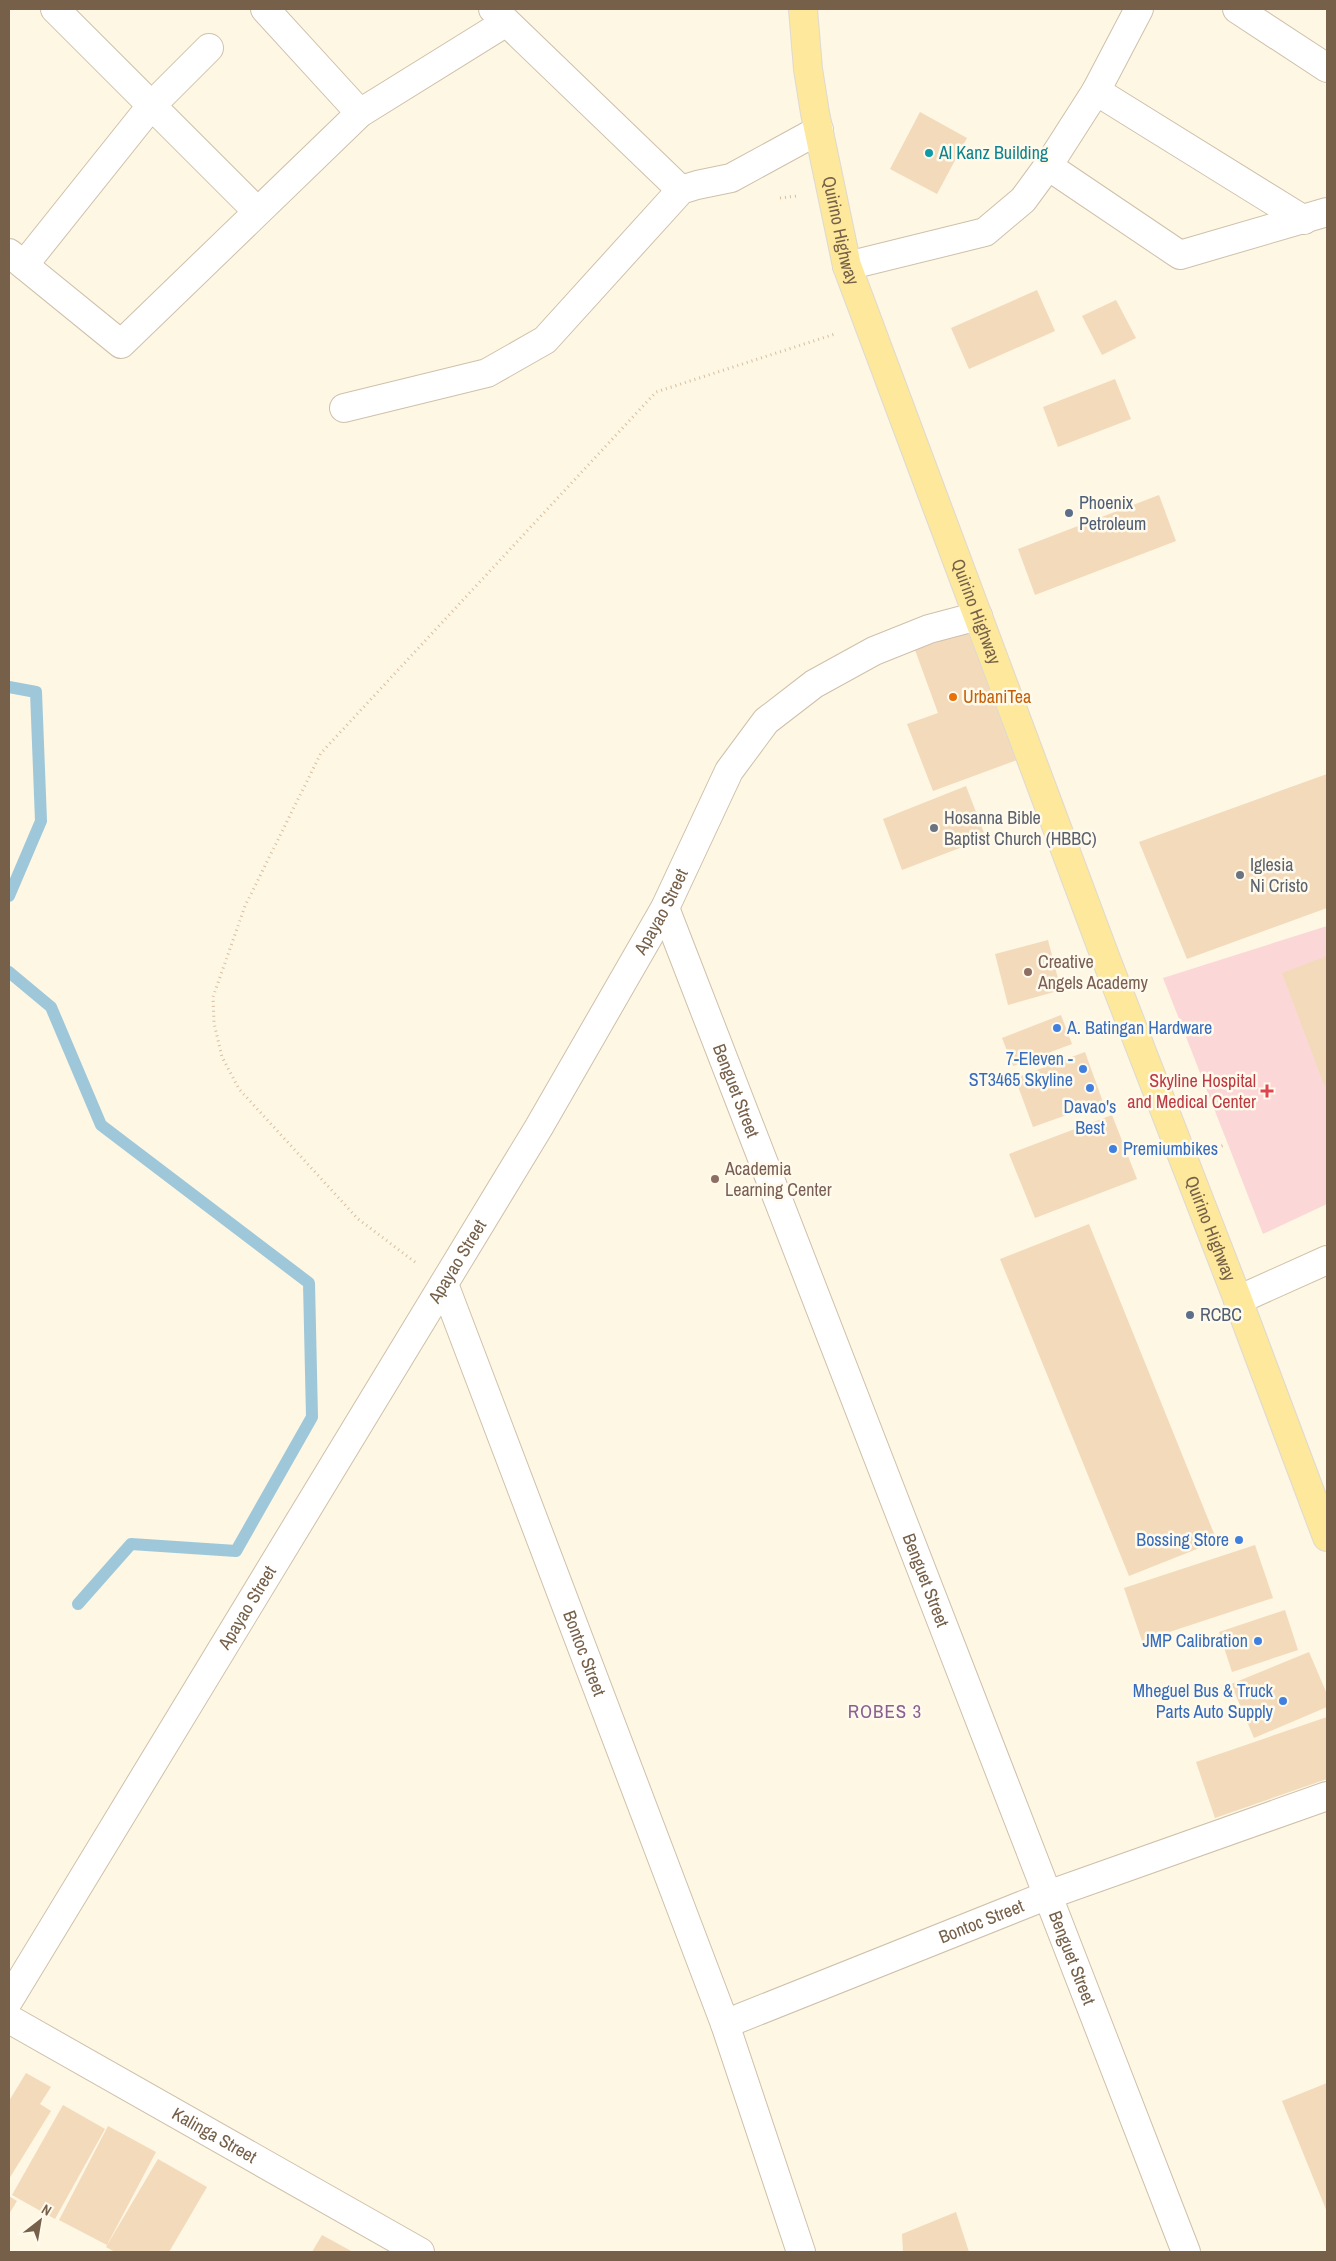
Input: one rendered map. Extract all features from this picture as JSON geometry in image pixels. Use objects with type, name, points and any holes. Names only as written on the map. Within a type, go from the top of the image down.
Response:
[{"type":"main road","name":"Quirino Highway","points":[[803,9],[808,69],[847,266],[1142,1055],[1238,1300],[1327,1537]]},
{"type":"street","points":[[55,9],[257,211]]},
{"type":"street","points":[[265,9],[360,113]]},
{"type":"street","points":[[847,266],[985,232],[1022,200],[1048,166],[1096,91],[1139,9]]},
{"type":"street","points":[[1237,9],[1327,68]]},
{"type":"street","points":[[209,48],[151,106],[16,259],[121,344],[360,113],[498,16],[681,190]]},
{"type":"street","points":[[1096,91],[1316,216]]},
{"type":"street","points":[[344,408],[487,373],[545,340],[681,190],[731,178],[819,130]]},
{"type":"street","points":[[1048,166],[1180,255],[1316,216]]},
{"type":"street","name":"Apayao Street","points":[[9,2000],[444,1284],[666,908],[729,771],[766,721],[814,684],[874,651],[929,629],[978,616]]},
{"type":"street","name":"Benguet Street","points":[[666,908],[1186,2252]]},
{"type":"street","points":[[1238,1300],[1327,1260]]},
{"type":"street","name":"Bontoc Street","points":[[444,1284],[724,2024],[801,2252]]},
{"type":"street","name":"Bontoc Street","points":[[724,2024],[1048,1895],[1327,1796]]},
{"type":"street","name":"Kalinga Street","points":[[9,2018],[420,2252]]},
{"type":"path","points":[[444,1284],[358,1219],[239,1089],[230,1073],[222,1056],[214,1023],[213,996],[245,906],[321,753],[656,392],[869,323]]},
{"type":"shaded area","name":"Skyline Hospital and Medical Center","points":[[1327,926],[1327,1204],[1263,1234],[1163,978]]},
{"type":"building","name":"Al Kanz Building","points":[[920,112],[967,138],[937,194],[890,169]]},
{"type":"building","points":[[1037,290],[1055,331],[969,369],[951,328]]},
{"type":"building","points":[[1116,300],[1136,338],[1102,355],[1082,316]]},
{"type":"building","points":[[1115,379],[1131,419],[1058,447],[1043,407]]},
{"type":"building","points":[[1159,495],[1176,541],[1035,595],[1018,549]]},
{"type":"building","points":[[968,631],[1017,760],[933,791],[907,724],[938,713],[915,650]]},
{"type":"building","name":"Iglesia Ni Cristo","points":[[1327,774],[1327,908],[1187,959],[1139,842]]},
{"type":"building","name":"Hosanna Bible Baptist Church (HBBC)","points":[[966,786],[986,838],[902,870],[883,819]]},
{"type":"building","name":"Creative Angels Academy","points":[[1048,940],[1061,990],[1008,1005],[995,954]]},
{"type":"building","points":[[1327,956],[1327,1084],[1324,1085],[1282,973]]},
{"type":"building","points":[[1061,1015],[1072,1044],[1013,1066],[1002,1038]]},
{"type":"building","points":[[1085,1052],[1103,1102],[1033,1127],[1015,1078]]},
{"type":"building","points":[[1112,1115],[1137,1179],[1035,1218],[1009,1154]]},
{"type":"building","points":[[1089,1224],[1217,1541],[1129,1576],[1000,1259]]},
{"type":"building","points":[[1255,1545],[1273,1598],[1142,1641],[1124,1588]]},
{"type":"building","name":"JMP Calibration","points":[[1285,1610],[1298,1650],[1232,1672],[1219,1632]]},
{"type":"building","name":"Mheguel Bus & Truck Parts Auto Supply","points":[[1309,1652],[1327,1694],[1327,1707],[1254,1738],[1231,1684]]},
{"type":"building","points":[[1327,1717],[1327,1779],[1215,1818],[1196,1762]]},
{"type":"building","points":[[26,2073],[51,2087],[40,2104],[51,2111],[9,2179],[9,2101]]},
{"type":"building","points":[[1327,2083],[1327,2212],[1282,2101]]},
{"type":"building","points":[[63,2105],[105,2129],[55,2219],[12,2195]]},
{"type":"building","points":[[108,2126],[156,2152],[107,2245],[59,2220]]},
{"type":"building","points":[[158,2159],[207,2187],[169,2252],[115,2252],[106,2247]]},
{"type":"building","points":[[9,2196],[17,2201],[9,2214]]},
{"type":"building","points":[[956,2212],[969,2252],[903,2252],[902,2234]]},
{"type":"building","points":[[322,2235],[353,2252],[312,2252]]},
{"type":"waterway","points":[[9,687],[36,692],[41,821],[9,896]]},
{"type":"waterway","points":[[9,972],[51,1007],[101,1125],[309,1283],[312,1417],[236,1551],[131,1544],[78,1604]]},
{"type":"place","name":"Al Kanz Building","points":[[929,153]]},
{"type":"place","name":"Phoenix Petroleum","points":[[1069,513]]},
{"type":"place","name":"UrbaniTea","points":[[953,697]]},
{"type":"place","name":"Hosanna Bible Baptist Church (HBBC)","points":[[934,828]]},
{"type":"place","name":"Iglesia Ni Cristo","points":[[1240,875]]},
{"type":"place","name":"Creative Angels Academy","points":[[1028,972]]},
{"type":"place","name":"A. Batingan Hardware","points":[[1057,1028]]},
{"type":"place","name":"7-Eleven - ST3465 Skyline","points":[[1083,1069]]},
{"type":"place","name":"Davao's Best","points":[[1090,1088]]},
{"type":"place","name":"Skyline Hospital and Medical Center","points":[[1267,1091]]},
{"type":"place","name":"Premiumbikes","points":[[1113,1149]]},
{"type":"place","name":"Academia Learning Center","points":[[715,1179]]},
{"type":"place","name":"RCBC","points":[[1190,1315]]},
{"type":"place","name":"Bossing Store","points":[[1239,1540]]},
{"type":"place","name":"JMP Calibration","points":[[1258,1641]]},
{"type":"place","name":"Mheguel Bus & Truck Parts Auto Supply","points":[[1283,1701]]},
{"type":"district","name":"ROBES 3","points":[[885,1711]]}]
